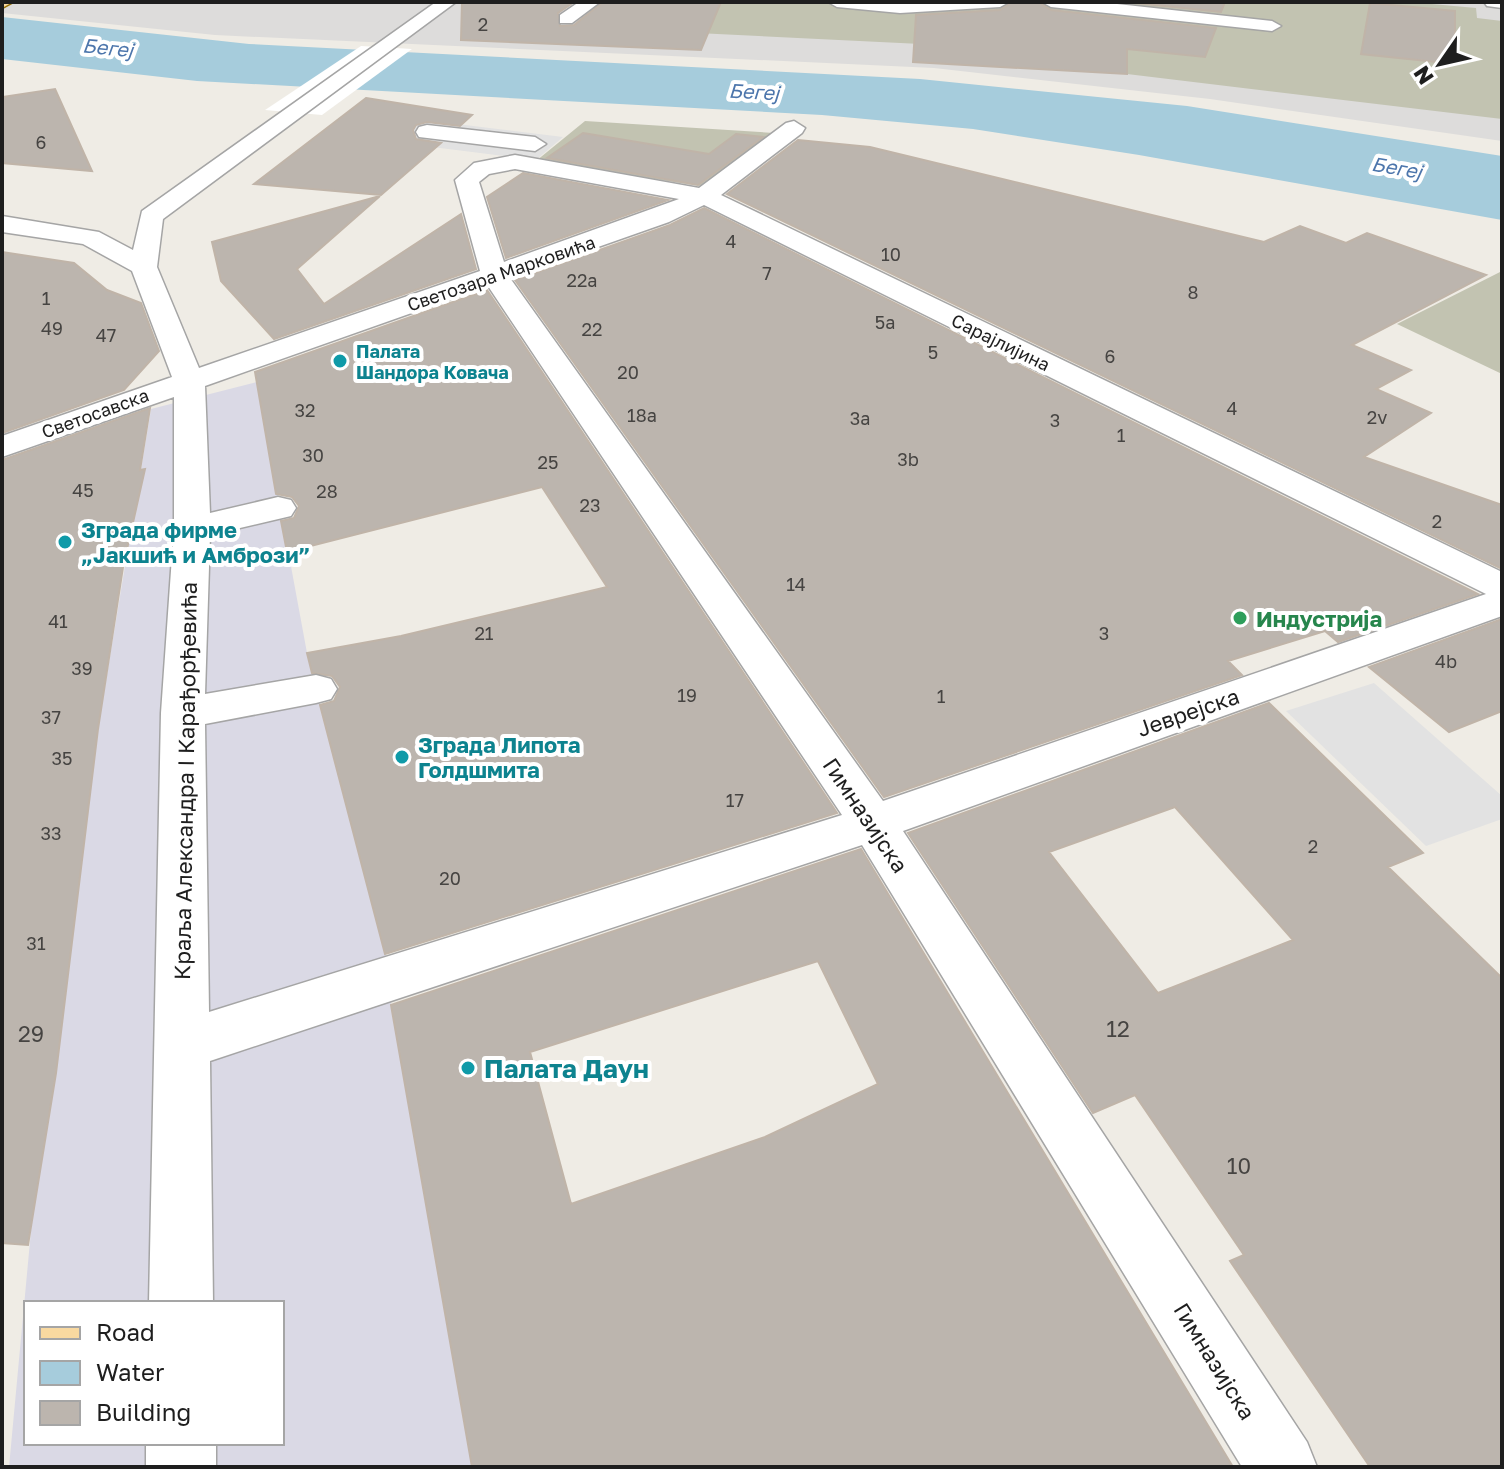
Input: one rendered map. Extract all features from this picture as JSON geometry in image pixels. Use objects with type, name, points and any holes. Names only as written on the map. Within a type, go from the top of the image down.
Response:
[{"type":"street","points":[[2,224],[90,237],[144,267],[151,216],[291,111],[447,2]]},
{"type":"street","points":[[566,19],[591,2]]},
{"type":"street","points":[[837,2],[900,8],[1000,2]]},
{"type":"street","points":[[1051,2],[1272,26]]},
{"type":"street","points":[[1493,2],[1502,3]]},
{"type":"street","name":"Светозара Марковића","points":[[189,380],[660,217],[704,196],[794,128]]},
{"type":"street","points":[[427,132],[538,145],[517,163]]},
{"type":"street","name":"Сарајлијина","points":[[482,168],[517,163],[704,196],[1502,587]]},
{"type":"street","name":"Гимназијска","points":[[482,168],[467,180],[495,276],[873,823],[1282,1467]]},
{"type":"street","name":"Краља Александра I Карађорђевића","points":[[144,267],[189,380],[192,528],[183,713],[181,1301]]},
{"type":"street","name":"Светосавска","points":[[2,447],[189,380]]},
{"type":"street","points":[[192,528],[278,508]]},
{"type":"street","name":"Јеврејска","points":[[180,1046],[873,823],[1502,602]]},
{"type":"street","points":[[183,713],[316,689]]},
{"type":"street","points":[[181,1445],[181,1467]]},
{"type":"shaded area","points":[[2,2],[1502,2],[1502,141],[1210,99],[934,68],[215,35],[2,13]]},
{"type":"shaded area","points":[[613,2],[1410,2],[1476,8],[1477,18],[1502,21],[1502,119],[1127,74],[1126,54],[593,28]]},
{"type":"shaded area","points":[[424,120],[563,137],[536,160],[392,142]]},
{"type":"shaded area","points":[[585,121],[774,133],[707,187],[536,161]]},
{"type":"shaded area","points":[[1502,271],[1502,374],[1397,324]]},
{"type":"shaded area","points":[[257,382],[307,653],[388,963],[391,1005],[472,1467],[9,1467],[24,1306],[24,1445],[284,1445],[284,1301],[24,1301],[32,1220],[98,729],[151,409]]},
{"type":"shaded area","points":[[1374,683],[1502,796],[1502,819],[1426,846],[1286,711]]},
{"type":"water","name":"Бегеј","points":[[2,17],[249,44],[920,79],[1187,106],[1502,156],[1502,220],[1139,155],[973,129],[822,115],[197,81],[2,59]]},
{"type":"pier","points":[[361,46],[412,49],[322,115],[265,110]]},
{"type":"building","points":[[462,2],[574,2],[558,13],[560,26],[574,25],[603,2],[721,2],[701,50],[461,40]]},
{"type":"building","points":[[1012,2],[1039,2],[1051,10],[1216,28],[1205,57],[1127,49],[1127,74],[913,62],[916,15],[1000,10]]},
{"type":"building","points":[[1126,2],[1225,2],[1221,12]]},
{"type":"building","points":[[1370,3],[1455,11],[1455,64],[1361,54]]},
{"type":"building","points":[[55,89],[92,171],[2,163],[2,97]]},
{"type":"building","points":[[366,98],[472,115],[460,126],[427,122],[416,125],[413,130],[416,139],[441,143],[381,195],[254,184]]},
{"type":"building","points":[[583,133],[709,154],[736,134],[763,137],[698,185],[547,158]]},
{"type":"building","points":[[798,140],[870,147],[1264,242],[1300,226],[1346,243],[1367,233],[1486,275],[1352,345],[1411,370],[1376,389],[1431,413],[1364,457],[1502,505],[1502,569],[727,194]]},
{"type":"building","points":[[523,173],[668,200],[506,258],[487,197]]},
{"type":"building","points":[[380,196],[297,269],[324,304],[461,214],[476,269],[274,339],[221,281],[212,242]]},
{"type":"building","points":[[704,208],[1478,594],[1338,642],[1325,631],[1228,661],[1242,675],[884,797],[515,280],[670,225]]},
{"type":"building","points":[[2,252],[74,263],[107,290],[141,303],[159,351],[124,390],[2,433]]},
{"type":"building","points":[[487,290],[837,813],[385,954],[320,705],[334,701],[340,687],[332,676],[312,673],[307,653],[401,636],[607,587],[542,487],[287,552],[281,521],[294,518],[299,506],[292,497],[276,494],[255,372]]},
{"type":"building","points":[[150,408],[140,470],[145,469],[123,567],[98,729],[56,1073],[28,1245],[2,1243],[2,460]]},
{"type":"building","points":[[1502,619],[1502,711],[1449,732],[1369,667]]},
{"type":"building","points":[[1269,703],[1423,853],[1388,867],[1502,978],[1502,1467],[1370,1467],[1230,1261],[1244,1255],[1135,1095],[1093,1113],[908,833]],"holes":[[[1175,807],[1293,940],[1158,993],[1049,852]]]},
{"type":"building","points":[[861,849],[1233,1467],[472,1467],[391,1005]],"holes":[[[818,961],[878,1084],[765,1137],[571,1204],[530,1052]]]},
{"type":"place","name":"Палата Шандора Ковача","points":[[340,361]]},
{"type":"place","name":"Зграда фирме „Јакшић и Амбрози”","points":[[65,542]]},
{"type":"place","name":"Индустрија","points":[[1240,618]]},
{"type":"place","name":"Зграда Липота Голдшмита","points":[[402,757]]},
{"type":"place","name":"Палата Даун","points":[[468,1068]]}]
